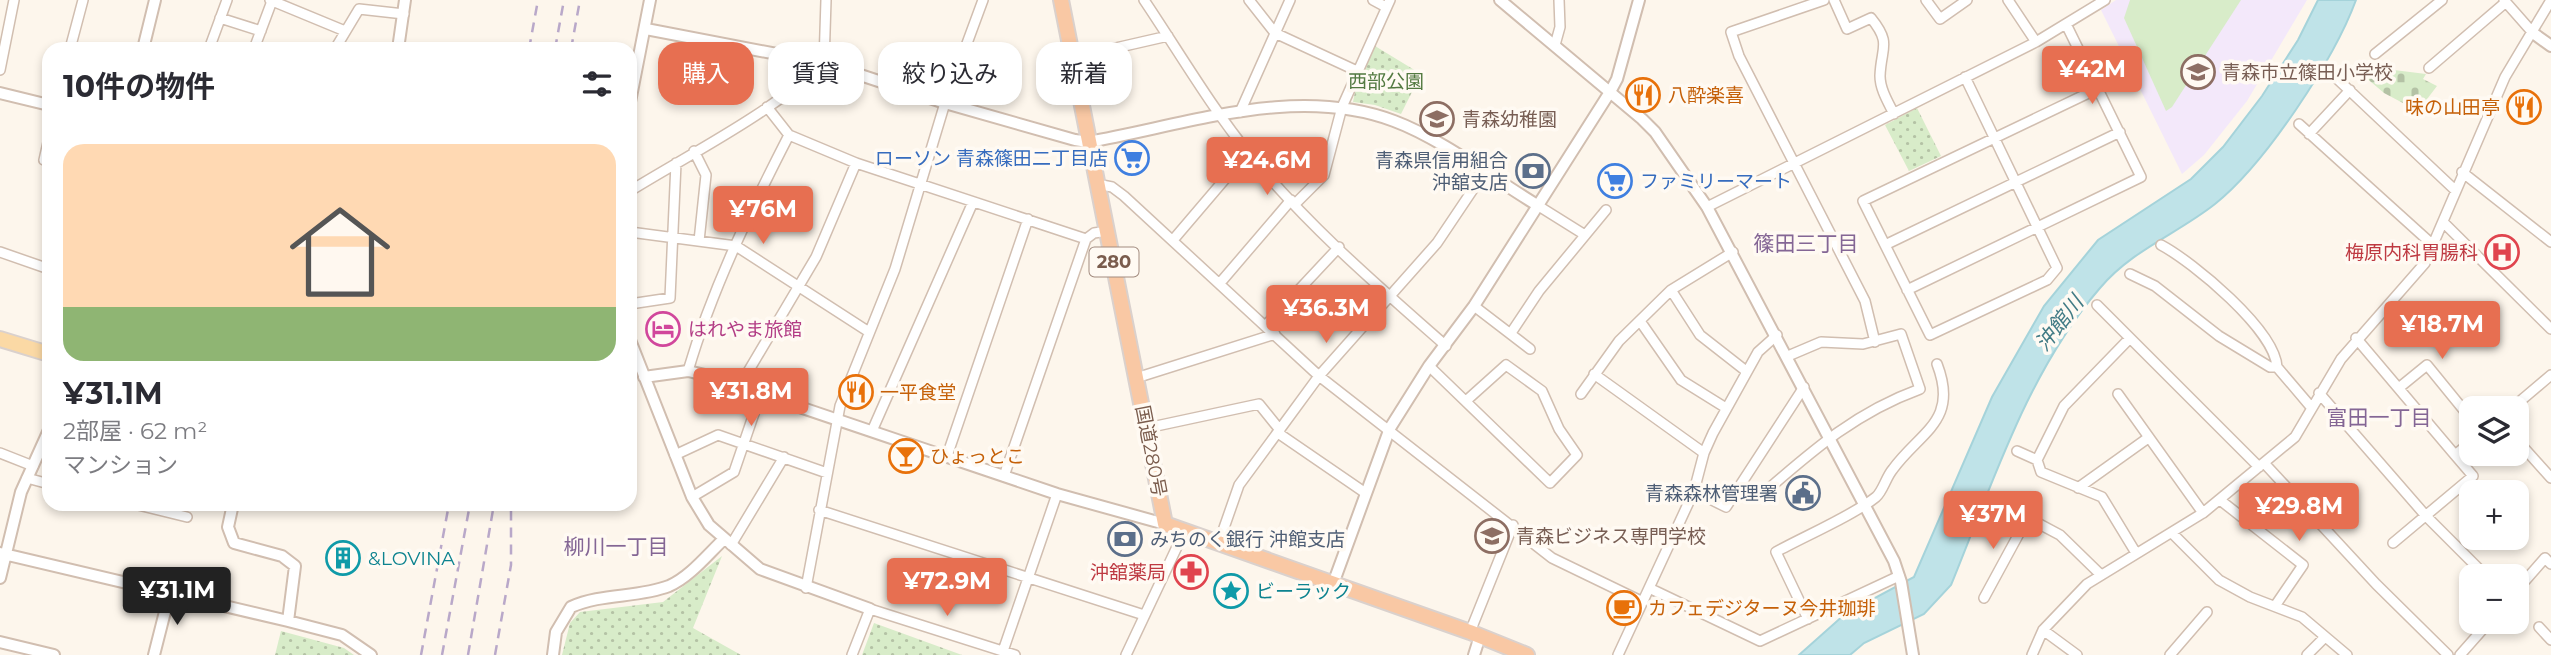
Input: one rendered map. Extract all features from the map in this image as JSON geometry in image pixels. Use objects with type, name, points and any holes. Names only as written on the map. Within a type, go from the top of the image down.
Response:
[{"type":"highway","name":"国道280号","points":[[1060,0],[1069,42]]},
{"type":"highway","name":"国道280号","points":[[1081,105],[1166,524],[1527,655]]},
{"type":"main road","points":[[0,339],[42,352]]},
{"type":"street","points":[[0,70],[14,0]]},
{"type":"street","points":[[73,42],[83,0]]},
{"type":"street","points":[[145,42],[155,0]]},
{"type":"street","points":[[211,42],[226,0]]},
{"type":"street","points":[[257,42],[271,0],[299,5],[345,31]]},
{"type":"street","points":[[399,42],[405,0]]},
{"type":"street","points":[[637,70],[650,0]]},
{"type":"street","points":[[825,42],[826,0]]},
{"type":"street","points":[[968,42],[983,0]]},
{"type":"street","points":[[1144,0],[1248,152],[1293,202],[1388,295],[1446,346]]},
{"type":"street","points":[[1249,0],[1275,33],[1357,72]]},
{"type":"street","points":[[1240,112],[1290,0]]},
{"type":"street","points":[[1220,283],[1293,202],[1324,175],[1342,107],[1388,3],[1373,0]]},
{"type":"street","points":[[1500,0],[1655,131],[1707,207],[1788,356],[1900,579],[1913,655]]},
{"type":"street","points":[[1555,45],[1560,27],[1559,0]]},
{"type":"street","points":[[1333,584],[1364,492],[1390,428],[1429,366],[1474,306],[1610,92],[1617,79],[1639,0]]},
{"type":"street","points":[[1824,0],[1731,32],[1738,56],[1865,301],[1875,342]]},
{"type":"street","points":[[1834,0],[1846,29],[1871,18],[1883,33],[1886,40],[1880,77],[1895,114]]},
{"type":"street","points":[[1926,0],[1940,19],[1967,0]]},
{"type":"street","points":[[2008,0],[2036,42]]},
{"type":"street","points":[[1707,207],[2036,42],[2105,0]]},
{"type":"street","points":[[2375,54],[2442,0]]},
{"type":"street","points":[[2032,655],[2043,629],[2074,595],[2100,574],[2203,513],[2295,437],[2319,393],[2356,338],[2414,278],[2433,245],[2462,172],[2505,77],[2551,0]]},
{"type":"street","points":[[2429,68],[2505,1],[2533,33],[2551,46]]},
{"type":"street","points":[[339,42],[359,9],[404,14]]},
{"type":"street","points":[[220,18],[261,31]]},
{"type":"street","points":[[1908,290],[2141,177],[2066,24]]},
{"type":"street","points":[[646,29],[768,52]]},
{"type":"street","points":[[1132,44],[1168,36]]},
{"type":"street","points":[[2333,75],[2455,190]]},
{"type":"street","points":[[1965,77],[1995,136],[2057,268],[2047,280],[1930,335],[1863,201],[1995,136],[2099,88]]},
{"type":"street","points":[[2309,134],[2350,90]]},
{"type":"street","points":[[0,93],[42,103]]},
{"type":"street","points":[[637,187],[770,105]]},
{"type":"street","points":[[806,588],[836,419],[895,269],[944,105]]},
{"type":"street","points":[[952,105],[1088,142],[1240,112],[1311,106],[1342,107],[1397,122],[1585,235]]},
{"type":"street","points":[[767,107],[789,135],[856,163],[1086,239]]},
{"type":"street","points":[[2299,124],[2433,245]]},
{"type":"street","points":[[1885,245],[2120,132]]},
{"type":"street","points":[[688,371],[697,340],[755,198],[789,135]]},
{"type":"street","points":[[694,151],[706,174],[699,241]]},
{"type":"street","points":[[1173,240],[1248,152]]},
{"type":"street","points":[[637,303],[670,298],[675,237],[676,163]]},
{"type":"street","points":[[740,387],[816,257],[856,163]]},
{"type":"street","points":[[2462,172],[2551,242]]},
{"type":"street","points":[[1218,545],[1239,485],[1320,376],[1388,295],[1437,243],[1484,173]]},
{"type":"street","points":[[1097,184],[1112,187],[1124,196],[1320,376],[1390,428],[1552,558],[1643,602]]},
{"type":"street","points":[[872,432],[973,202]]},
{"type":"street","points":[[1511,333],[1539,291],[1605,210]]},
{"type":"street","points":[[947,456],[1028,219]]},
{"type":"street","points":[[2443,222],[2551,329]]},
{"type":"street","points":[[1004,477],[1086,239],[1094,233],[1108,231]]},
{"type":"street","points":[[637,233],[736,246],[797,288],[869,332]]},
{"type":"street","points":[[2161,244],[2200,270],[2225,292],[2258,330],[2277,360],[2277,367],[2311,407]]},
{"type":"street","points":[[1266,325],[1339,247]]},
{"type":"street","points":[[0,252],[42,267]]},
{"type":"street","points":[[1581,394],[1619,341],[1671,290],[1732,252]]},
{"type":"street","points":[[2130,274],[2183,305],[2219,336],[2270,367],[2277,367]]},
{"type":"street","points":[[1671,290],[1700,335],[1746,371]]},
{"type":"street","points":[[2097,305],[2262,465],[2448,655]]},
{"type":"street","points":[[1474,306],[1530,349]]},
{"type":"street","points":[[1640,321],[1681,380],[1726,408]]},
{"type":"street","points":[[1136,378],[1275,334]]},
{"type":"street","points":[[1759,497],[1829,436],[1895,398],[1920,389],[1901,334],[1875,342],[1821,342],[1788,356]]},
{"type":"street","points":[[1618,655],[1694,491],[1704,453],[1726,408],[1758,352],[1777,335]]},
{"type":"street","points":[[2130,338],[2064,406],[2037,460],[2041,472],[2102,497],[2136,553]]},
{"type":"street","points":[[2356,338],[2473,476],[2393,542]]},
{"type":"street","points":[[637,360],[692,497],[704,517],[727,542],[760,569],[870,610],[1015,655]]},
{"type":"street","points":[[1808,619],[1776,552],[1877,496],[1892,470],[1920,443],[1945,405],[1943,379],[1937,364]]},
{"type":"street","points":[[1429,366],[1550,483],[1577,455],[1559,429],[1542,391],[1506,365],[1467,400]]},
{"type":"street","points":[[2400,387],[2427,365],[2459,404]]},
{"type":"street","points":[[643,377],[688,371],[761,393],[1057,494],[1166,524]]},
{"type":"street","points":[[1594,374],[1704,453]]},
{"type":"street","points":[[2526,396],[2551,375]]},
{"type":"street","points":[[1694,491],[1726,507],[1804,387]]},
{"type":"street","points":[[692,497],[734,472],[761,393]]},
{"type":"street","points":[[2319,393],[2426,516],[2474,564]]},
{"type":"street","points":[[2118,394],[2203,513]]},
{"type":"street","points":[[1147,428],[1259,404],[1279,431],[1364,492]]},
{"type":"street","points":[[676,455],[718,435],[827,473]]},
{"type":"street","points":[[2078,488],[2148,438]]},
{"type":"street","points":[[0,578],[3,553],[27,478],[42,446]]},
{"type":"street","points":[[2017,451],[2037,460]]},
{"type":"street","points":[[2455,455],[2459,452]]},
{"type":"street","points":[[0,453],[33,466]]},
{"type":"street","points":[[2529,453],[2551,478]]},
{"type":"street","points":[[553,655],[556,632],[572,607],[606,596],[667,586],[727,542],[784,457]]},
{"type":"street","points":[[27,478],[42,482]]},
{"type":"street","points":[[1003,650],[1057,494]]},
{"type":"street","points":[[2220,500],[2303,565],[2276,606]]},
{"type":"street","points":[[1998,502],[2060,535],[2100,574]]},
{"type":"street","points":[[819,510],[1144,615]]},
{"type":"street","points":[[163,511],[187,517]]},
{"type":"street","points":[[231,511],[228,527],[233,543],[282,556],[295,566],[288,621]]},
{"type":"street","points":[[1984,598],[2028,517]]},
{"type":"street","points":[[1474,655],[1475,634],[1513,525]]},
{"type":"street","points":[[1126,655],[1184,532]]},
{"type":"street","points":[[2172,533],[2219,580],[2250,597],[2302,617],[2347,655]]},
{"type":"street","points":[[3,553],[342,635],[371,655]]},
{"type":"street","points":[[2529,576],[2545,558],[2551,564]]},
{"type":"street","points":[[1649,588],[1760,641],[1900,579]]},
{"type":"street","points":[[153,655],[170,592]]},
{"type":"street","points":[[852,655],[870,610]]},
{"type":"street","points":[[2170,655],[2207,612]]},
{"type":"street","points":[[2539,627],[2551,640]]},
{"type":"street","points":[[2043,629],[2077,655]]},
{"type":"street","points":[[2460,655],[2479,634]]},
{"type":"street","points":[[2307,655],[2325,637]]},
{"type":"street","points":[[0,642],[54,655]]},
{"type":"shaded area","name":"青森市立篠田小学校","points":[[2116,0],[2307,0],[2247,101],[2204,155],[2182,174],[2101,10]]},
{"type":"green space","points":[[2130,0],[2241,0],[2172,107],[2166,111],[2124,18]]},
{"type":"green space","name":"西部公園","points":[[1375,46],[1421,74],[1401,114],[1375,105],[1353,102],[1356,86]]},
{"type":"green space","points":[[2370,67],[2426,74],[2423,79],[2437,86],[2418,111],[2384,93],[2364,76]]},
{"type":"green space","points":[[1917,108],[1941,156],[1909,171],[1885,125]]},
{"type":"green space","points":[[722,556],[693,628],[741,655],[562,655],[570,623],[580,612],[663,602]]},
{"type":"green space","points":[[874,623],[962,655],[862,655]]},
{"type":"green space","points":[[281,631],[344,648],[354,655],[275,655]]},
{"type":"water","name":"沖館川","points":[[2318,0],[2356,0],[2332,52],[2315,80],[2276,138],[2235,186],[2200,215],[2126,263],[2100,288],[2075,320],[2052,355],[2014,430],[1951,585],[1924,614],[1864,643],[1850,655],[1799,655],[1845,614],[1914,577],[1992,397],[2044,306],[2098,240],[2191,179],[2223,147],[2262,96],[2298,40]]},
{"type":"railway","points":[[530,42],[538,0]]},
{"type":"railway","points":[[556,42],[564,0]]},
{"type":"railway","points":[[572,42],[580,0]]},
{"type":"railway","points":[[421,655],[448,511]]},
{"type":"railway","points":[[442,655],[469,511]]},
{"type":"railway","points":[[468,655],[493,511]]},
{"type":"railway","points":[[495,655],[511,565],[511,511]]},
{"type":"place","name":"青森市立篠田小学校","points":[[2198,72]]},
{"type":"place","name":"八酔楽喜","points":[[1643,95]]},
{"type":"place","name":"味の山田亭","points":[[2524,107]]},
{"type":"place","name":"青森幼稚園","points":[[1437,119]]},
{"type":"place","name":"ローソン 青森篠田二丁目店","points":[[1132,158]]},
{"type":"place","name":"青森県信用組合 沖舘支店","points":[[1533,171]]},
{"type":"place","name":"ファミリーマート","points":[[1615,181]]},
{"type":"place","name":"梅原内科胃腸科","points":[[2502,252]]},
{"type":"place","name":"はれやま旅館","points":[[663,329]]},
{"type":"place","name":"一平食堂","points":[[856,392]]},
{"type":"place","name":"ひょっとこ","points":[[906,456]]},
{"type":"place","name":"青森森林管理署","points":[[1803,493]]},
{"type":"place","name":"青森ビジネス専門学校","points":[[1492,536]]},
{"type":"place","name":"みちのく銀行 沖館支店","points":[[1125,539]]},
{"type":"place","name":"&LOVINA","points":[[343,558]]},
{"type":"place","name":"沖舘薬局","points":[[1191,572]]},
{"type":"place","name":"ビーラック","points":[[1231,591]]},
{"type":"place","name":"カフェデジターヌ今井珈琲","points":[[1624,608]]},
{"type":"district","name":"篠田三丁目","points":[[1806,243]]},
{"type":"district","name":"富田一丁目","points":[[2379,417]]},
{"type":"district","name":"柳川一丁目","points":[[616,546]]}]
